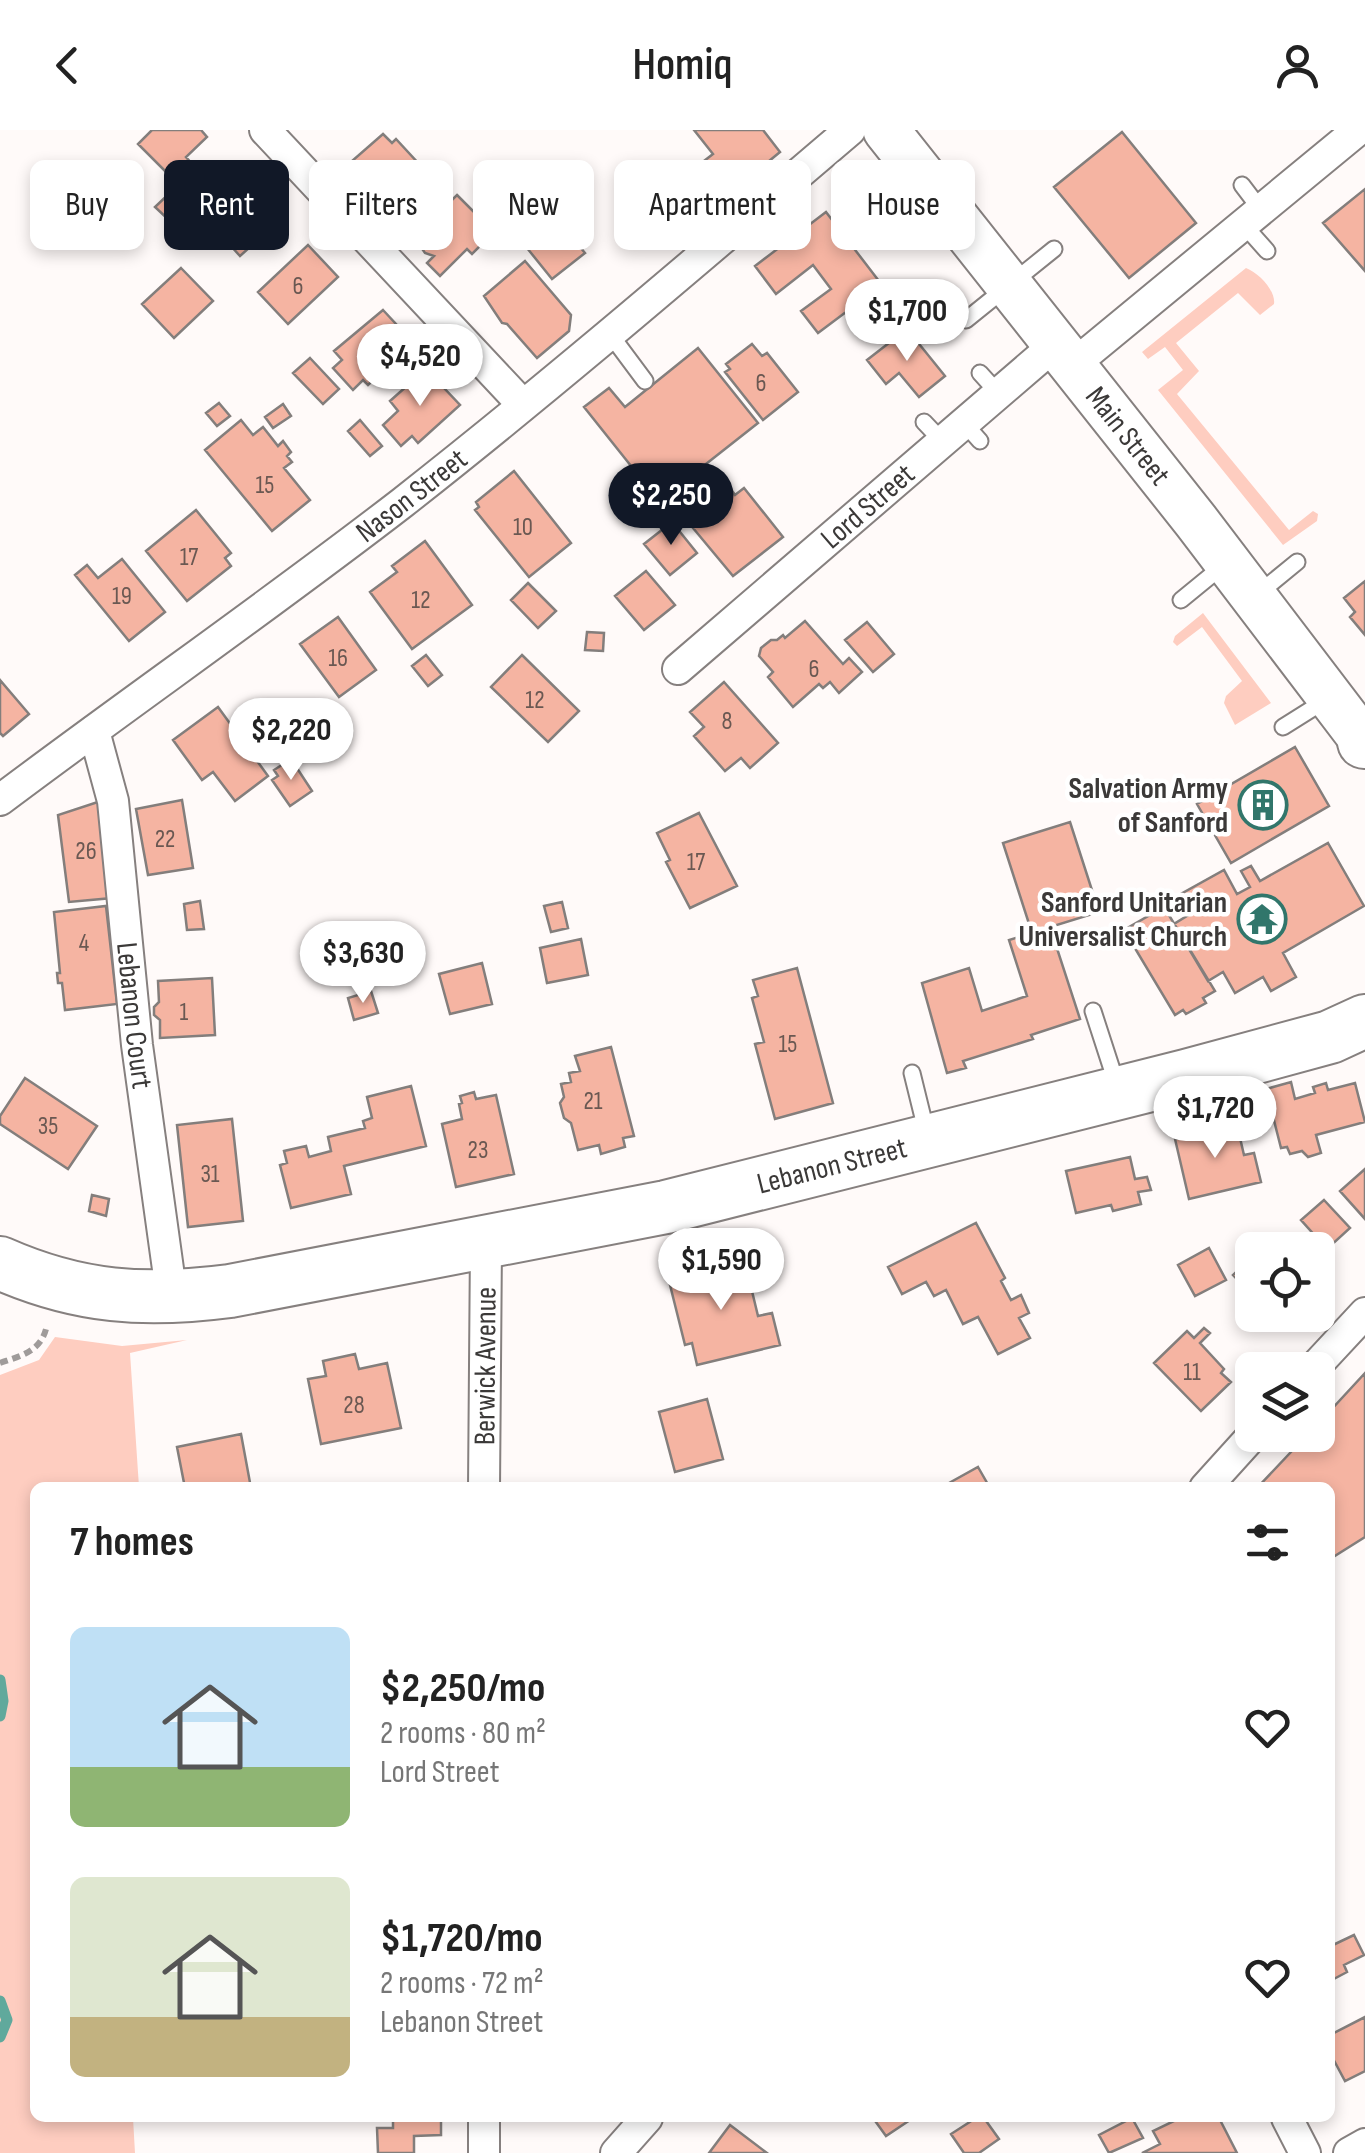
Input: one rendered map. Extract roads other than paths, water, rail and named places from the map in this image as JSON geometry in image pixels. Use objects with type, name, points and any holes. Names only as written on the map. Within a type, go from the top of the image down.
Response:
[{"type":"highway","name":"Lebanon Street","points":[[0,1263],[70,1288],[121,1296],[172,1298],[230,1291],[666,1206],[1120,1094],[1330,1036],[1365,1022]]},
{"type":"main road","name":"Main Street","points":[[886,130],[1242,579],[1365,742]]},
{"type":"street","points":[[265,130],[523,405]]},
{"type":"street","name":"Nason Street","points":[[0,800],[282,595],[610,334],[692,247],[850,130]]},
{"type":"street","name":"Lord Street","points":[[678,669],[953,432],[990,384],[1064,354],[1252,217],[1358,130]]},
{"type":"street","name":"Lebanon Court","points":[[94,731],[114,801],[129,1040],[172,1298]]},
{"type":"street","name":"Berwick Avenue","points":[[484,1482],[486,1243]]},
{"type":"street","points":[[1329,1352],[1365,1313]]},
{"type":"street","points":[[1210,1482],[1238,1452]]},
{"type":"street","points":[[484,2122],[484,2153]]},
{"type":"street","points":[[616,2153],[643,2122]]},
{"type":"street","points":[[1289,2122],[1305,2153]]},
{"type":"street","points":[[1349,2153],[1365,2144]]},
{"type":"lane","points":[[1242,185],[1268,252]]},
{"type":"lane","points":[[966,320],[1054,248]]},
{"type":"lane","points":[[610,334],[644,380]]},
{"type":"lane","points":[[1182,600],[1297,562]]},
{"type":"lane","points":[[1283,727],[1330,697]]},
{"type":"lane","points":[[1093,1010],[1120,1094]]},
{"type":"lane","points":[[912,1073],[929,1142]]},
{"type":"waterway","points":[[0,1680],[0,1716]]},
{"type":"waterway","points":[[0,2001],[7,2020],[0,2037]]},
{"type":"place","name":"Salvation Army of Sanford","points":[[1263,805]]},
{"type":"place","name":"Sanford Unitarian Universalist Church","points":[[1262,919]]}]
